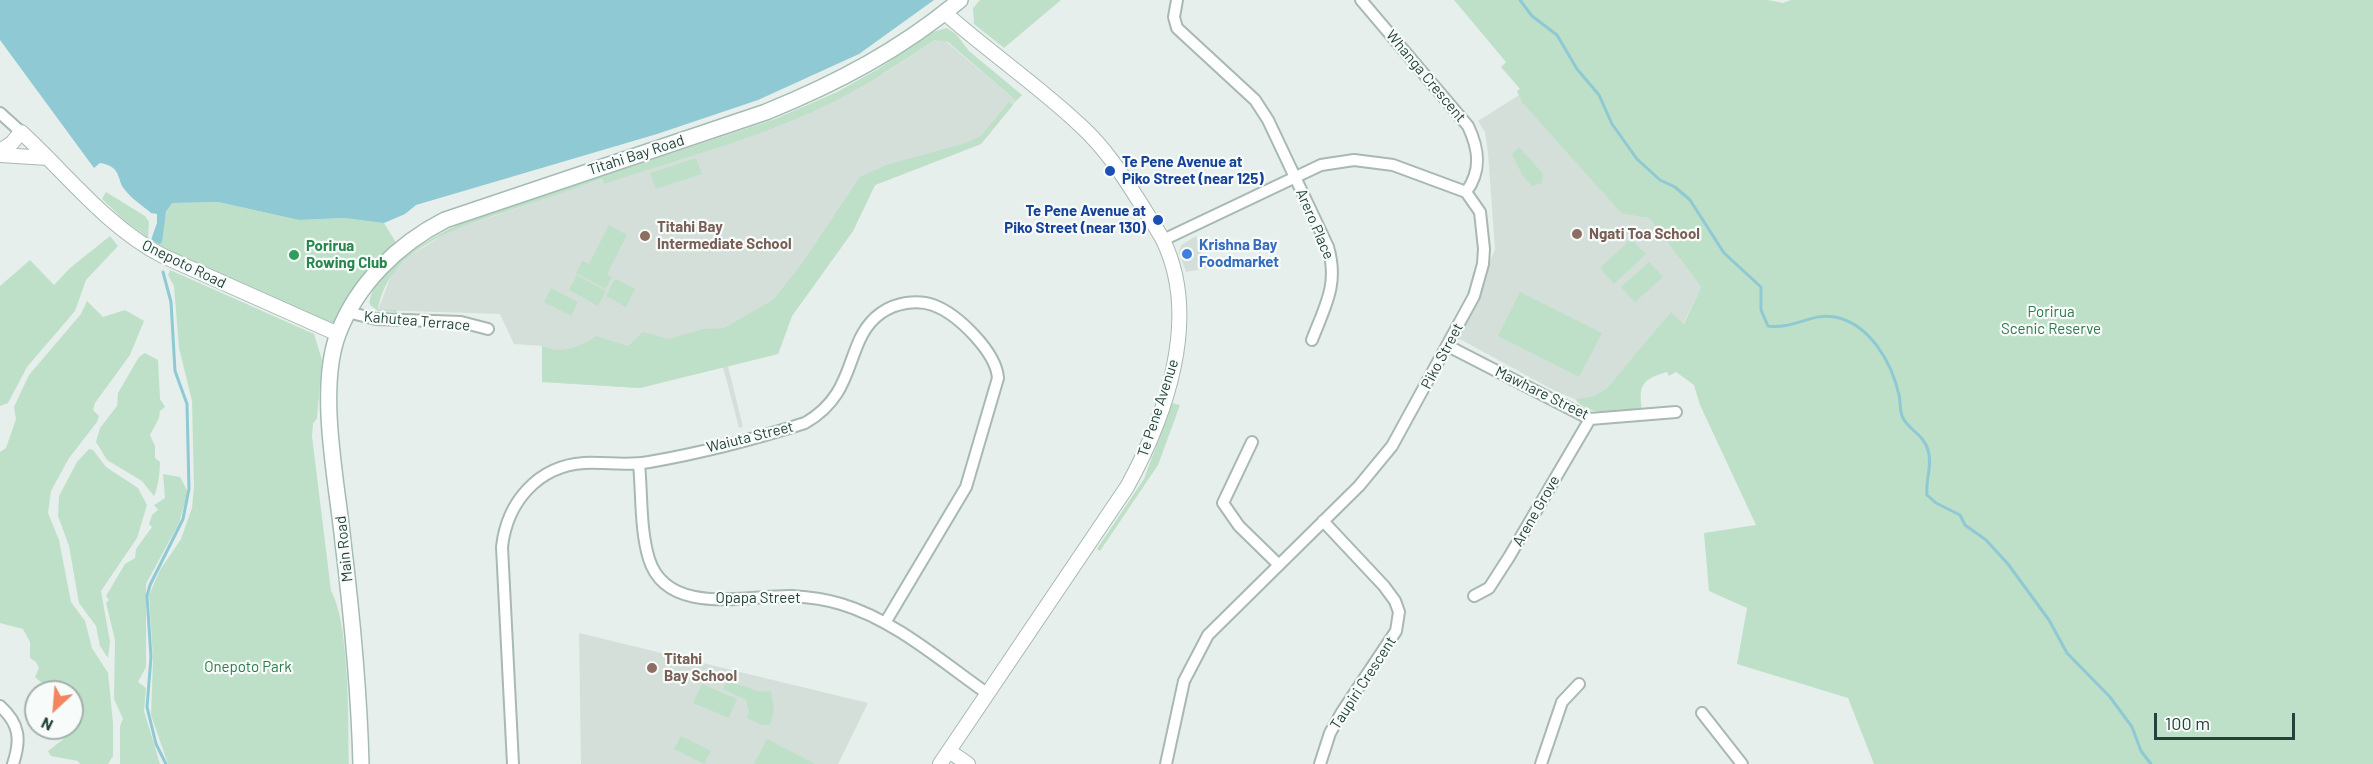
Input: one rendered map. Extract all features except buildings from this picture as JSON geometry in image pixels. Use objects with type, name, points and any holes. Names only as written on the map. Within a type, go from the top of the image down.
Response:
[{"type":"main road","name":"Titahi Bay Road","points":[[338,334],[347,312],[364,286],[399,249],[445,220],[766,112],[857,71],[945,13],[960,0]]},
{"type":"main road","name":"Main Road","points":[[338,334],[331,371],[330,419],[359,682],[361,764]]},
{"type":"street","points":[[1177,0],[1174,17],[1177,28],[1255,100],[1268,120],[1295,177]]},
{"type":"street","name":"Whanga Crescent","points":[[1361,0],[1468,126],[1475,141],[1478,168],[1473,183],[1466,192]]},
{"type":"street","name":"Te Pene Avenue","points":[[940,764],[1127,487],[1152,435],[1173,367],[1179,320],[1176,282],[1163,240],[1100,145],[1072,118],[945,13]]},
{"type":"street","name":"Onepoto Road","points":[[0,113],[118,227],[152,250],[338,334]]},
{"type":"street","points":[[0,153],[21,132]]},
{"type":"street","points":[[0,153],[48,158]]},
{"type":"street","points":[[1163,240],[1295,177],[1328,164],[1372,160],[1408,169],[1466,192]]},
{"type":"street","name":"Arero Place","points":[[1295,177],[1328,247],[1333,265],[1331,292],[1312,340]]},
{"type":"street","name":"Piko Street","points":[[1166,764],[1185,681],[1208,635],[1367,477],[1392,446],[1448,346],[1474,296],[1483,264],[1482,220],[1474,202],[1466,192]]},
{"type":"street","name":"Waiuta Street","points":[[513,764],[502,547],[507,520],[527,489],[555,470],[584,464],[639,464],[805,423],[817,416],[838,393],[872,320],[890,307],[913,302],[933,305],[946,313],[987,349],[997,368],[996,391],[966,487],[885,623]]},
{"type":"street","name":"Kahutea Terrace","points":[[347,312],[376,319],[461,322],[488,329]]},
{"type":"street","name":"Mawhare Street","points":[[1448,346],[1590,419],[1676,412]]},
{"type":"street","name":"Arene Grove","points":[[1474,596],[1489,588],[1590,419]]},
{"type":"street","points":[[1252,442],[1223,503],[1239,526],[1279,565]]},
{"type":"street","name":"Opapa Street","points":[[639,464],[649,560],[657,574],[671,588],[693,597],[808,597],[853,608],[885,623],[988,694]]},
{"type":"street","name":"Taupiri Crescent","points":[[1320,764],[1338,719],[1396,632],[1399,612],[1395,601],[1384,586],[1323,521]]},
{"type":"street","points":[[1541,764],[1562,702],[1579,684]]},
{"type":"street","points":[[0,706],[16,726],[19,745],[13,764]]},
{"type":"street","points":[[1702,713],[1742,764]]},
{"type":"street","points":[[949,751],[968,764]]},
{"type":"shaded area","name":"Titahi Bay Intermediate School","points":[[943,39],[1016,101],[981,144],[875,185],[853,231],[792,316],[778,354],[728,366],[743,427],[739,428],[723,367],[640,388],[542,382],[542,346],[514,344],[500,314],[378,310],[392,273],[411,255],[450,231],[603,179],[604,184],[769,129],[887,72],[935,40]]},
{"type":"shaded area","name":"Ngati Toa School","points":[[1519,95],[1622,214],[1649,218],[1701,287],[1683,325],[1672,313],[1607,388],[1594,396],[1575,399],[1557,392],[1456,337],[1479,290],[1495,249],[1488,153],[1485,132],[1478,121]]},
{"type":"shaded area","points":[[1196,236],[1207,268],[1186,272],[1179,253],[1181,245]]},
{"type":"shaded area","name":"Titahi Bay School","points":[[579,633],[868,703],[838,764],[581,764]]},
{"type":"green space","points":[[980,0],[1061,0],[1004,48],[974,24],[973,8]]},
{"type":"green space","name":"Porirua Scenic Reserve","points":[[1454,0],[1768,0],[1783,3],[1791,0],[2373,0],[2373,764],[1874,764],[1848,698],[1737,664],[1747,608],[1709,591],[1704,533],[1756,525],[1700,405],[1694,385],[1676,372],[1669,376],[1667,372],[1652,377],[1642,388],[1642,410],[1597,412],[1581,405],[1575,399],[1594,396],[1607,388],[1671,312],[1684,324],[1701,287],[1649,218],[1622,214],[1522,102],[1517,91],[1520,89],[1501,67],[1506,62]]},
{"type":"green space","points":[[947,28],[956,34],[969,51],[1022,95],[1016,101],[948,42],[935,40],[850,93],[781,125],[604,184],[602,179],[449,233],[411,255],[396,269],[385,287],[378,309],[397,310],[396,312],[378,311],[370,305],[372,293],[380,280],[408,254],[441,233],[467,221],[775,119],[837,92],[878,69],[932,32]]},
{"type":"green space","points":[[1009,102],[1013,105],[981,144],[875,185],[853,231],[792,316],[778,354],[640,388],[542,382],[542,346],[564,350],[596,336],[628,346],[643,332],[668,339],[704,329],[724,328],[773,300],[803,262],[860,177],[886,165],[966,143],[981,136]]},
{"type":"green space","points":[[1519,147],[1543,174],[1542,183],[1532,186],[1522,175],[1512,154]]},
{"type":"green space","points":[[696,158],[702,174],[656,189],[650,173]]},
{"type":"green space","points":[[106,192],[145,216],[149,222],[148,238],[102,199]]},
{"type":"green space","points":[[218,202],[299,220],[344,218],[384,223],[400,249],[338,334],[151,250],[158,239],[171,203]]},
{"type":"green space","points":[[609,225],[627,235],[607,274],[612,277],[606,289],[576,273],[582,261],[589,264]]},
{"type":"green space","points":[[110,236],[118,246],[86,280],[75,311],[27,367],[8,403],[0,406],[0,286],[30,260],[54,285],[70,268]]},
{"type":"green space","points":[[1631,239],[1646,254],[1614,284],[1600,268]]},
{"type":"green space","points":[[1649,262],[1663,277],[1635,302],[1621,287]]},
{"type":"green space","name":"Onepoto Park","points":[[170,270],[314,334],[322,360],[317,418],[313,424],[312,436],[331,591],[342,626],[345,649],[349,764],[168,764],[151,715],[153,659],[149,595],[160,570],[181,539],[192,508],[194,487],[192,401],[179,348],[174,286],[168,275]]},
{"type":"green space","points":[[577,275],[606,291],[598,306],[569,290]]},
{"type":"green space","points":[[614,280],[635,289],[626,307],[606,296]]},
{"type":"green space","points":[[551,288],[578,302],[571,316],[544,302]]},
{"type":"green space","points":[[1520,292],[1602,333],[1579,377],[1498,336]]},
{"type":"green space","points":[[87,301],[103,317],[125,310],[144,321],[130,355],[95,403],[93,410],[99,416],[97,422],[69,458],[51,491],[48,513],[59,540],[71,602],[85,621],[92,648],[108,673],[113,723],[113,756],[108,764],[80,764],[78,761],[51,756],[48,751],[62,740],[84,740],[84,680],[38,680],[35,677],[39,668],[30,658],[30,642],[23,629],[0,623],[0,452],[6,448],[16,419],[14,407],[29,375],[81,314]]},
{"type":"green space","points":[[145,353],[158,360],[160,399],[165,407],[160,411],[150,435],[155,446],[155,458],[160,462],[158,484],[154,496],[142,481],[107,460],[96,442],[100,428],[117,406],[118,393],[139,357]]},
{"type":"green space","points":[[1172,403],[1180,405],[1158,465],[1100,551],[1097,549],[1144,479]]},
{"type":"green space","points":[[89,449],[93,450],[106,467],[138,488],[147,505],[137,538],[101,591],[110,642],[108,658],[100,646],[96,626],[79,603],[69,546],[58,516],[59,496],[77,462]]},
{"type":"green space","points":[[163,474],[180,477],[188,492],[179,523],[146,584],[146,667],[138,682],[146,688],[144,711],[160,764],[120,764],[120,726],[123,719],[114,699],[115,640],[106,603],[109,600],[106,596],[125,564],[135,558],[136,549],[152,527],[149,524],[152,515],[158,510],[154,505],[165,498]]},
{"type":"green space","points":[[727,681],[761,692],[771,691],[774,710],[770,725],[762,725],[747,718],[749,712],[746,700],[723,689]]},
{"type":"green space","points":[[702,684],[737,699],[729,718],[693,703]]},
{"type":"green space","points":[[681,736],[711,751],[704,764],[674,749]]},
{"type":"green space","points":[[767,739],[815,764],[754,764]]},
{"type":"water","points":[[0,0],[934,0],[859,54],[758,100],[657,134],[416,205],[405,214],[384,223],[344,218],[299,220],[218,202],[172,203],[166,212],[160,244],[151,240],[157,223],[157,214],[151,213],[128,193],[122,186],[118,174],[112,168],[100,163],[94,168],[0,40]]},
{"type":"waterway","points":[[1520,0],[1532,16],[1557,35],[1577,69],[1599,95],[1612,124],[1637,159],[1660,180],[1675,187],[1690,200],[1724,253],[1761,287],[1761,310],[1768,326],[1786,326],[1827,316],[1848,321],[1869,336],[1891,370],[1900,398],[1903,418],[1923,440],[1928,450],[1930,462],[1927,495],[1936,503],[1960,515],[1965,525],[1986,540],[2008,564],[2049,620],[2067,653],[2110,697],[2132,727],[2141,751],[2151,764]]},
{"type":"waterway","points":[[163,272],[171,302],[175,371],[187,404],[189,489],[183,519],[150,585],[147,596],[151,657],[147,707],[156,744],[166,764]]},
{"type":"place","name":"Te Pene Avenue at Piko Street (near 125)","points":[[1110,171]]},
{"type":"place","name":"Te Pene Avenue at Piko Street (near 130)","points":[[1158,220]]},
{"type":"place","name":"Ngati Toa School","points":[[1577,234]]},
{"type":"place","name":"Titahi Bay Intermediate School","points":[[645,236]]},
{"type":"place","name":"Krishna Bay Foodmarket","points":[[1187,254]]},
{"type":"place","name":"Porirua Rowing Club","points":[[294,255]]},
{"type":"place","name":"Titahi Bay School","points":[[652,668]]}]
